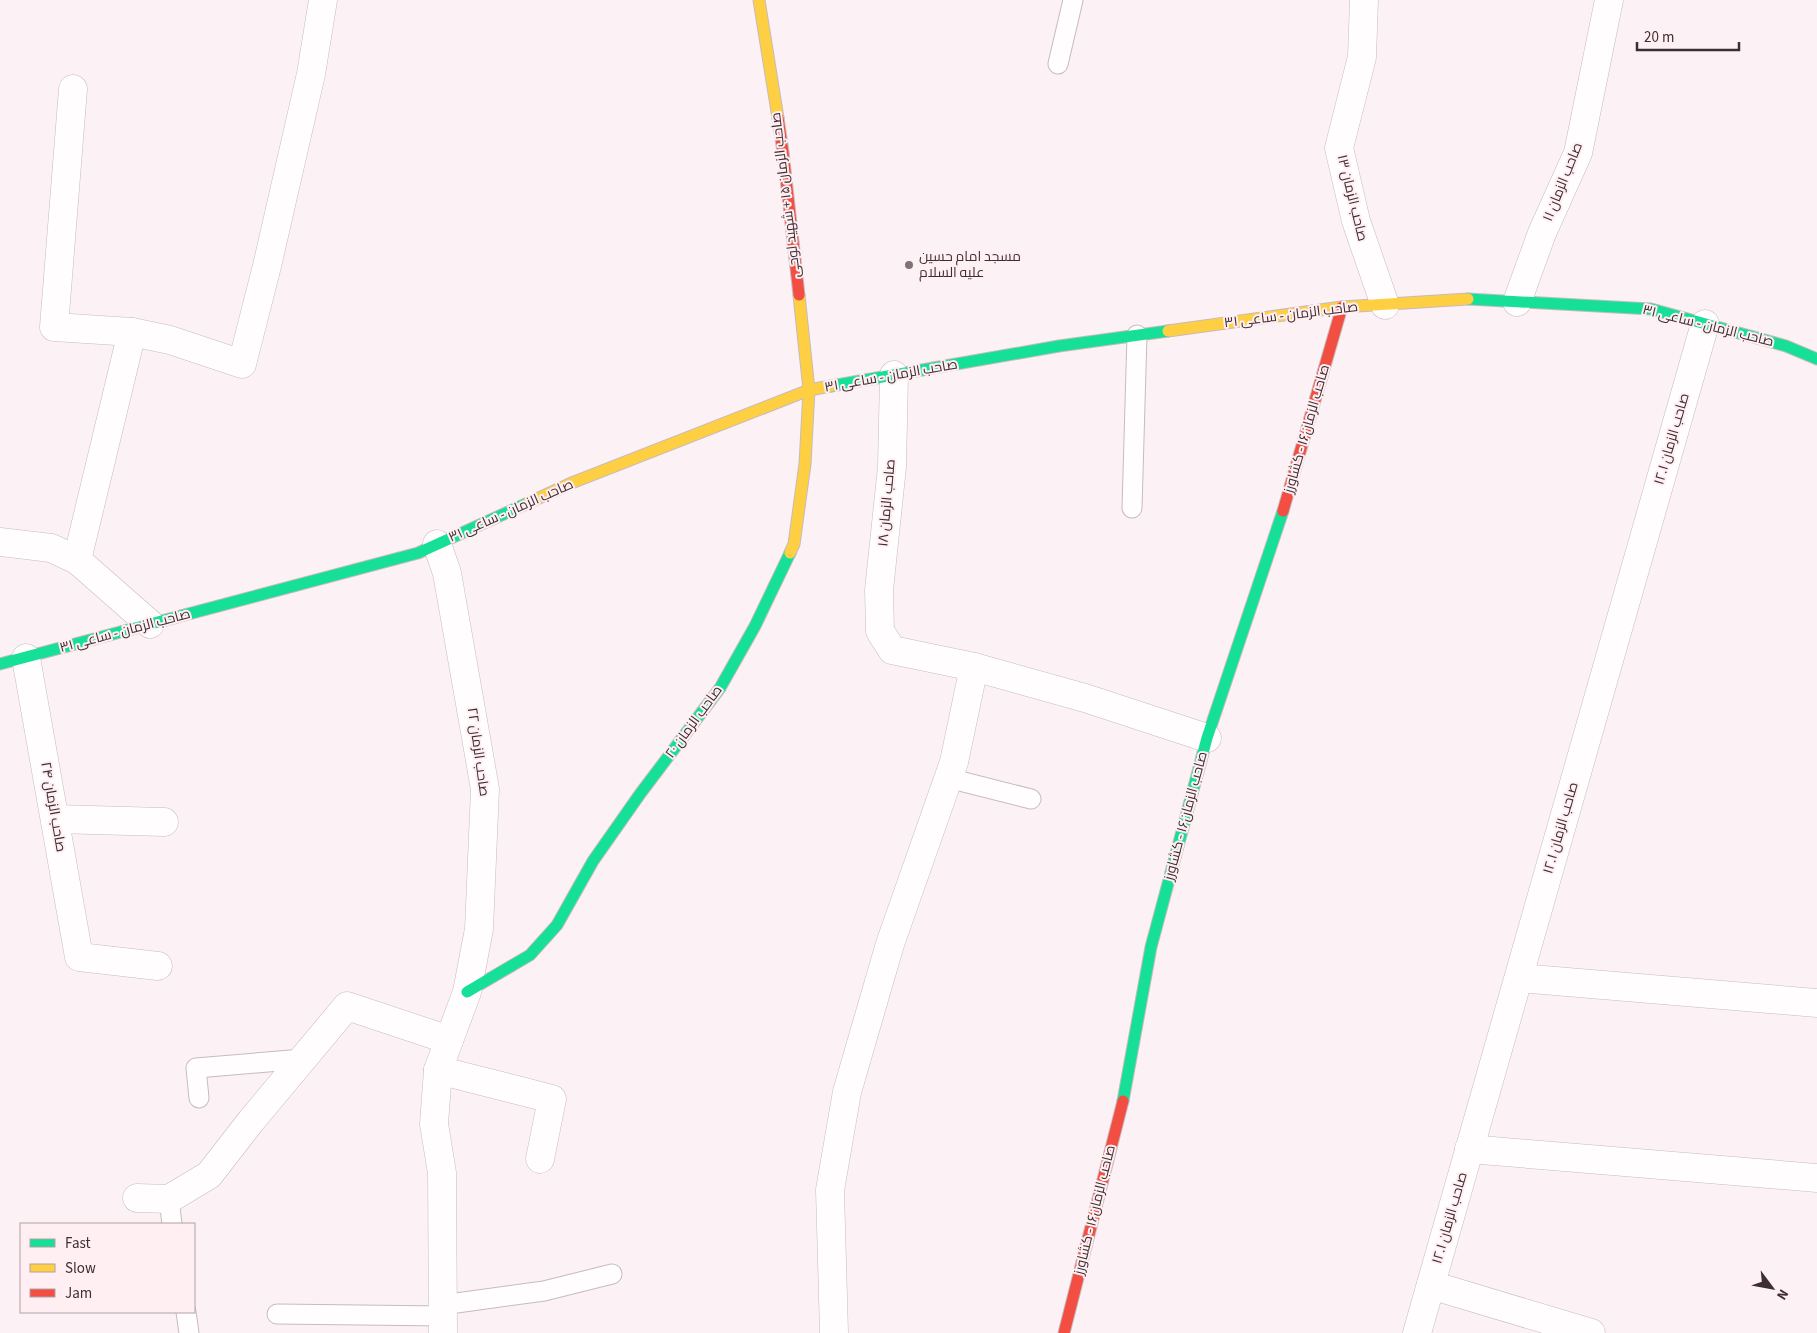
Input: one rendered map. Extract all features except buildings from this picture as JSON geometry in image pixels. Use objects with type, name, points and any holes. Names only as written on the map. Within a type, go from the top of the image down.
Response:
[{"type":"street","points":[[74,89],[54,327],[132,332],[170,340],[242,364],[312,74],[323,0]]},
{"type":"street","name":"صاحب الزمان ۱۵ + شهید لوحی","points":[[759,0],[782,152],[809,390]]},
{"type":"street","name":"صاحب الزمان ۱۳","points":[[1364,0],[1362,57],[1340,148],[1356,221],[1385,305]]},
{"type":"street","name":"صاحب الزمان ۱۱","points":[[1517,302],[1542,233],[1578,153],[1608,0]]},
{"type":"street","name":"صاحب الزمان - ساعی ۳۱","points":[[9,665],[150,624],[418,553],[574,482],[809,390],[1059,346],[1342,307],[1471,299],[1651,308],[1786,346],[1817,359]]},
{"type":"street","name":"صاحب الزمان۱۶ - کشاورز","points":[[1064,1333],[1126,1090],[1151,947],[1207,738],[1279,525],[1342,307]]},
{"type":"street","name":"صاحب الزمان ۱۲.۱","points":[[1417,1333],[1705,324]]},
{"type":"street","points":[[77,560],[132,332]]},
{"type":"street","name":"صاحب الزمان ۱۸","points":[[894,375],[892,467],[879,590],[880,631],[892,650],[974,667]]},
{"type":"street","name":"صاحب الزمان ۲۰","points":[[467,992],[530,955],[557,924],[594,861],[640,794],[720,688],[755,626],[794,544],[805,464],[809,390]]},
{"type":"street","points":[[0,542],[51,548],[77,560],[150,624]]},
{"type":"street","name":"صاحب الزمان ۲۲","points":[[437,544],[447,573],[485,789],[479,929],[467,992],[438,1070],[434,1124],[442,1173],[443,1318]]},
{"type":"street","name":"صاحب الزمان ۲۴","points":[[9,665],[55,819],[79,957],[158,966]]},
{"type":"street","points":[[834,1333],[830,1190],[847,1092],[890,944],[954,762],[974,667],[1085,698],[1207,738]]},
{"type":"street","points":[[55,819],[164,822]]},
{"type":"street","points":[[1519,978],[1817,1003]]},
{"type":"street","points":[[136,1198],[170,1212],[209,1175],[251,1121],[347,1006],[449,1040]]},
{"type":"street","points":[[438,1070],[552,1099],[540,1159]]},
{"type":"street","points":[[1469,1150],[1817,1178]]},
{"type":"street","points":[[1431,1286],[1591,1333]]},
{"type":"lane","points":[[1058,64],[1073,0]]},
{"type":"lane","points":[[1132,508],[1137,335]]},
{"type":"lane","points":[[948,778],[1031,799]]},
{"type":"lane","points":[[199,1098],[196,1068],[303,1059]]},
{"type":"lane","points":[[277,1314],[443,1318],[544,1290],[612,1274]]},
{"type":"lane","points":[[186,1313],[190,1333]]},
{"type":"traffic: fast","points":[[1468,299],[1651,309],[1786,346],[1817,359]]},
{"type":"traffic: fast","points":[[831,386],[1059,346],[1168,331]]},
{"type":"traffic: fast","points":[[0,664],[418,553],[528,503]]},
{"type":"traffic: fast","points":[[1123,1101],[1151,947],[1207,738],[1283,511]]},
{"type":"traffic: fast","points":[[467,992],[530,955],[557,925],[593,861],[640,794],[720,688],[755,626],[790,553]]},
{"type":"traffic: slow","points":[[759,0],[778,118]]},
{"type":"traffic: slow","points":[[790,553],[794,544],[805,464],[809,390],[799,295]]},
{"type":"traffic: slow","points":[[1168,331],[1342,307],[1468,299]]},
{"type":"traffic: slow","points":[[528,503],[574,482],[809,390],[831,386]]},
{"type":"traffic: jam","points":[[778,118],[799,295]]},
{"type":"traffic: jam","points":[[1283,511],[1342,307]]},
{"type":"traffic: jam","points":[[1064,1333],[1123,1101]]},
{"type":"place","name":"مسجد امام حسین علیه السلام","points":[[909,265]]}]
